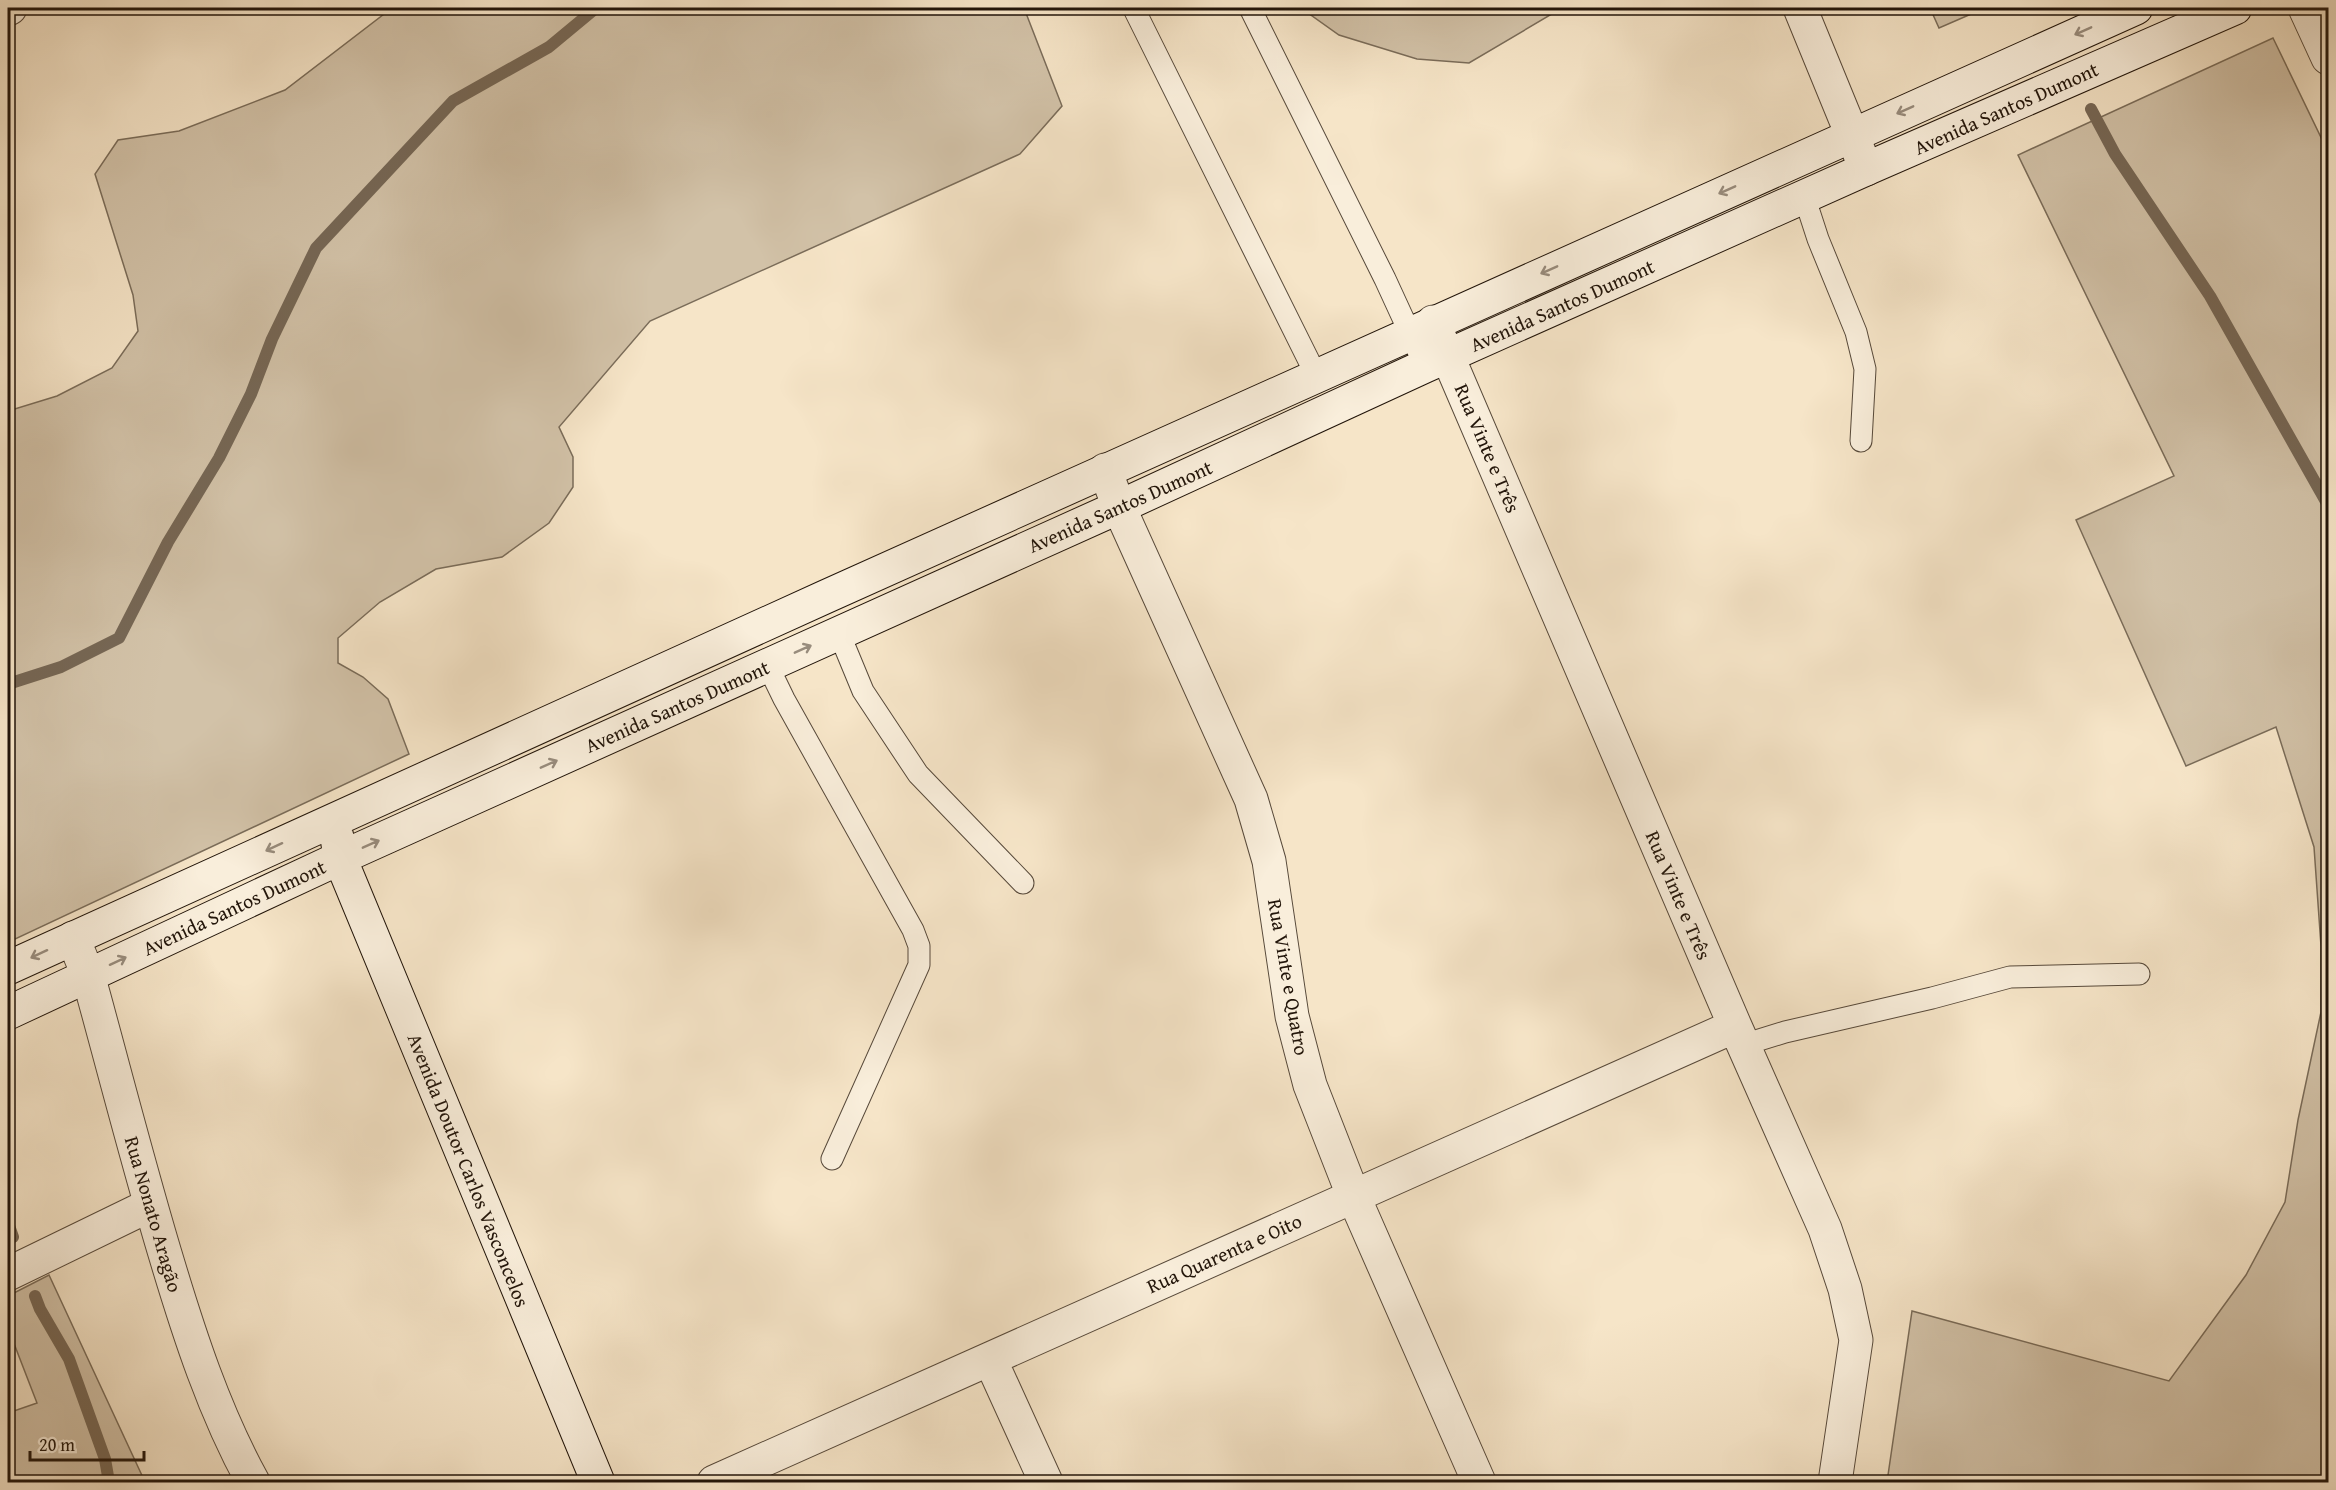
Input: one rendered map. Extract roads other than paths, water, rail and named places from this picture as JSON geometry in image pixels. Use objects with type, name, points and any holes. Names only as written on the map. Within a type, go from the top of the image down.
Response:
[{"type":"main road","points":[[1800,8],[1866,169]]},
{"type":"main road","name":"Avenida Santos Dumont","points":[[8,968],[1105,470],[2136,8]]},
{"type":"main road","name":"Avenida Santos Dumont","points":[[8,1013],[340,858],[1437,361],[1804,196],[2235,8]]},
{"type":"main road","points":[[2305,8],[2328,58]]},
{"type":"main road","name":"Rua Vinte e Três","points":[[1422,327],[1825,1229],[1845,1289],[1856,1340],[1836,1482]]},
{"type":"main road","name":"Rua Vinte e Quatro","points":[[1105,470],[1119,507],[1251,799],[1269,861],[1292,1016],[1310,1085],[1353,1195],[1479,1482]]},
{"type":"main road","points":[[340,858],[336,842],[337,836],[346,823],[435,783],[494,746]]},
{"type":"main road","name":"Avenida Doutor Carlos Vasconcelos","points":[[340,858],[598,1482]]},
{"type":"main road","name":"Rua Nonato Aragão","points":[[73,938],[88,975],[150,1205],[189,1333],[230,1442],[253,1482]]},
{"type":"main road","name":"Rua Quarenta e Oito","points":[[714,1482],[1353,1195],[1739,1035]]},
{"type":"main road","points":[[8,1274],[150,1205]]},
{"type":"main road","points":[[990,1359],[1046,1482]]},
{"type":"lane","points":[[1250,8],[1422,327]]},
{"type":"lane","points":[[1135,11],[1316,375]]},
{"type":"lane","points":[[1804,196],[1818,239],[1856,332],[1865,369],[1861,441]]},
{"type":"lane","points":[[839,633],[863,692],[918,774],[1023,883]]},
{"type":"lane","points":[[768,666],[784,699],[913,930],[919,946],[919,965],[832,1159]]},
{"type":"lane","points":[[1739,1035],[1785,1032],[1932,998],[2010,977],[2139,974]]},
{"type":"waterway","points":[[8,684],[61,667],[119,638],[168,542],[219,458],[251,394],[272,339],[316,248],[453,101],[549,47],[596,8]]},
{"type":"waterway","points":[[2091,109],[2115,154],[2210,296],[2328,505]]},
{"type":"waterway","points":[[8,1223],[13,1237]]},
{"type":"waterway","points":[[35,1296],[69,1359],[105,1459],[109,1482]]}]
